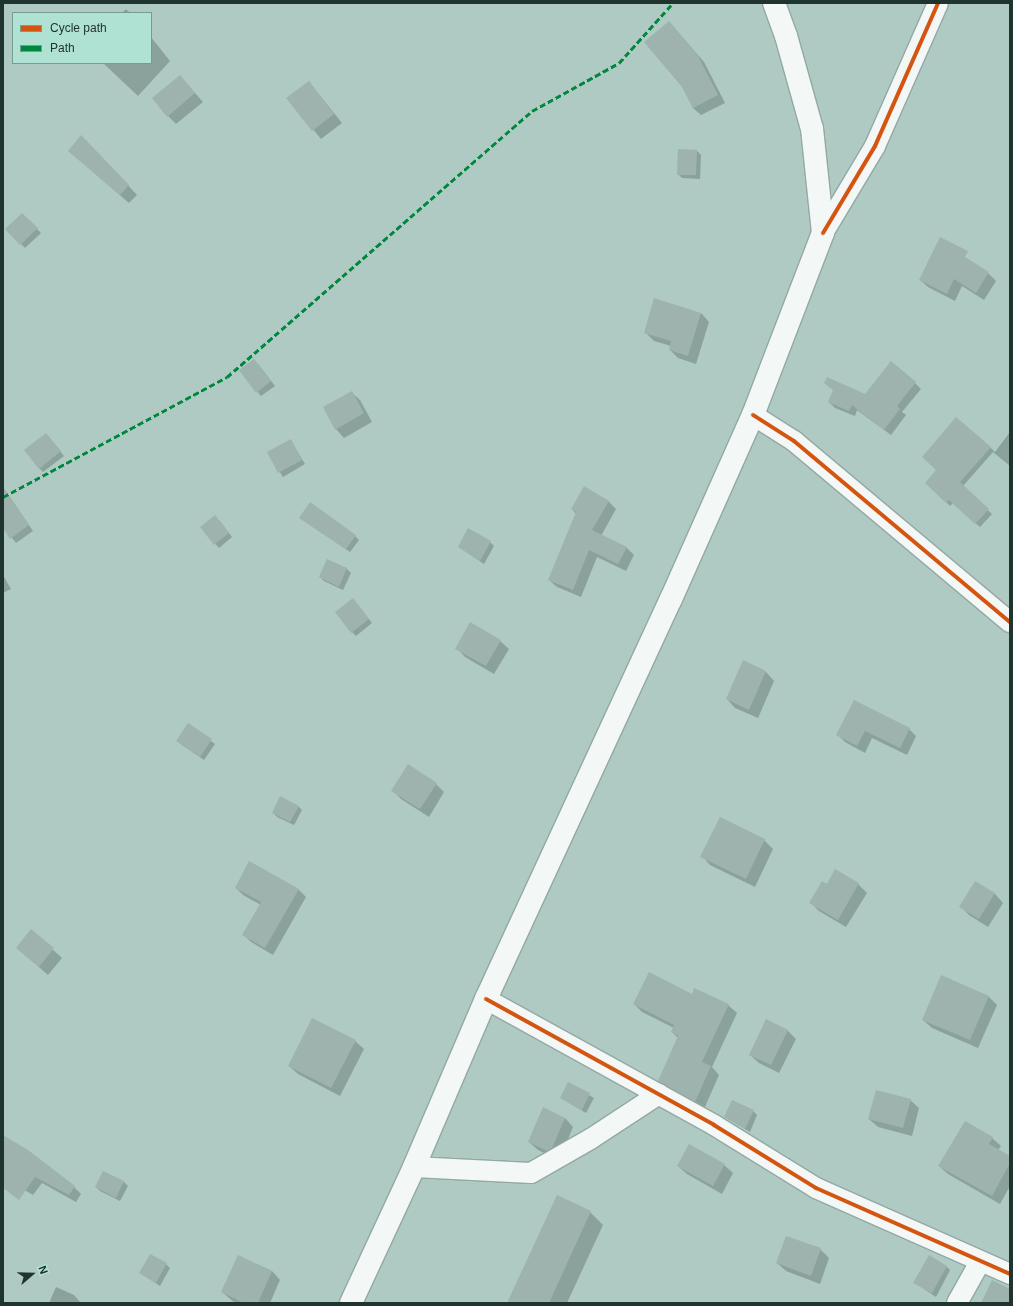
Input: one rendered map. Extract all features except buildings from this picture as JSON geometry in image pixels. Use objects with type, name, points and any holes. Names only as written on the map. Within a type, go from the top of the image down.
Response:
[{"type":"main road","points":[[351,1303],[414,1167],[486,999],[668,606],[753,415],[822,233],[812,129],[786,36],[774,3]]},
{"type":"street","points":[[822,233],[875,146],[938,3]]},
{"type":"street","points":[[753,415],[794,441],[1010,622]]},
{"type":"street","points":[[486,999],[714,1125],[816,1188],[1010,1274]]},
{"type":"street","points":[[414,1167],[530,1173],[592,1138],[659,1094]]},
{"type":"street","points":[[957,1303],[980,1262]]},
{"type":"marked path","points":[[3,497],[227,377],[532,111],[619,63],[673,3]]},
{"type":"cycle path","points":[[823,233],[875,146],[938,3]]},
{"type":"cycle path","points":[[753,415],[794,441],[1010,622]]},
{"type":"cycle path","points":[[486,999],[714,1125],[816,1188],[1010,1274]]}]
